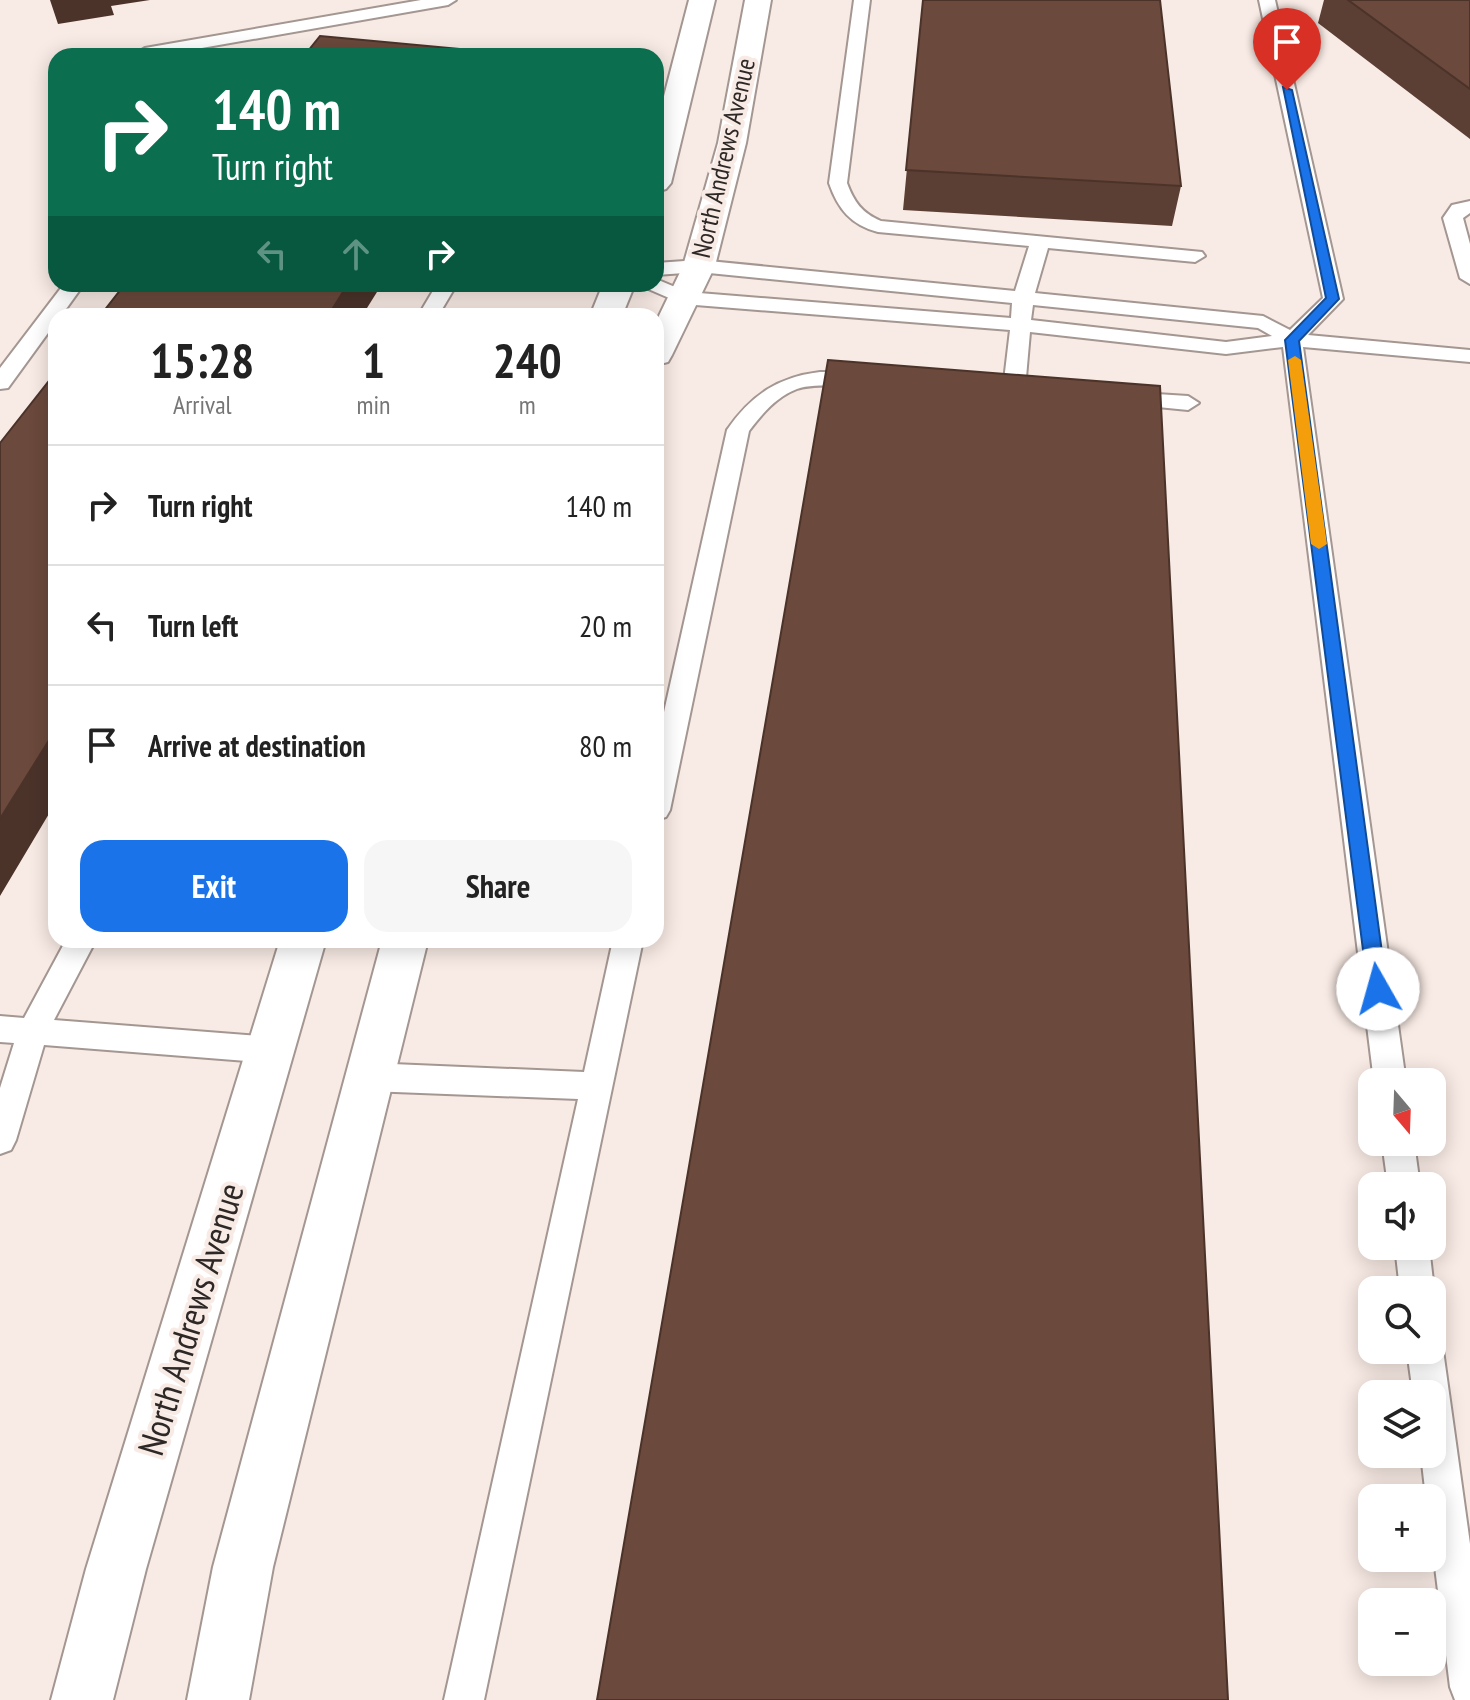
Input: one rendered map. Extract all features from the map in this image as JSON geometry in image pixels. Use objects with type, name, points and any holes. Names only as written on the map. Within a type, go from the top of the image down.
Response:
[{"type":"street","name":"North Andrews Avenue","points":[[664,151],[702,0]]},
{"type":"street","name":"North Andrews Avenue","points":[[664,338],[699,266],[732,143],[758,0]]},
{"type":"street","name":"North Andrews Avenue","points":[[82,1700],[116,1569],[301,948]]},
{"type":"street","points":[[218,1700],[243,1567],[403,948]]},
{"type":"lane","points":[[218,48],[448,0]]},
{"type":"lane","points":[[862,0],[838,183],[845,203],[861,219],[878,226],[1195,256]]},
{"type":"lane","points":[[1267,0],[1333,299],[1292,340]]},
{"type":"lane","points":[[1470,207],[1459,209],[1453,218],[1470,278]]},
{"type":"lane","points":[[1014,389],[1023,299],[1040,243]]},
{"type":"lane","points":[[664,268],[699,266],[1263,322],[1292,340]]},
{"type":"lane","points":[[664,289],[683,298],[1020,325],[1226,348],[1292,340],[1470,356]]},
{"type":"lane","points":[[0,383],[48,319]]},
{"type":"lane","points":[[1292,340],[1388,1068]]},
{"type":"lane","points":[[664,773],[738,430],[757,404],[774,389],[834,377],[890,379]]},
{"type":"lane","points":[[1109,396],[1188,403]]},
{"type":"lane","points":[[0,1140],[33,1031],[77,948]]},
{"type":"lane","points":[[464,1700],[626,948]]},
{"type":"lane","points":[[0,1029],[271,1050]]},
{"type":"lane","points":[[369,1077],[597,1086]]},
{"type":"lane","points":[[1441,1468],[1470,1687]]},
{"type":"building","points":[[923,0],[1160,0],[1181,186],[906,170]]},
{"type":"building","points":[[1348,0],[1470,0],[1470,89]]},
{"type":"building","points":[[320,36],[450,48],[310,48]]},
{"type":"building","points":[[119,292],[343,292],[333,308],[106,308]]},
{"type":"building","points":[[828,360],[1160,386],[1228,1700],[597,1700]]},
{"type":"building","points":[[48,382],[48,742],[0,819],[0,443]]},
{"type":"slow traffic","points":[[1295,360],[1319,544]]},
{"type":"route","points":[[1287,90],[1333,299],[1292,340],[1378,989]]}]
